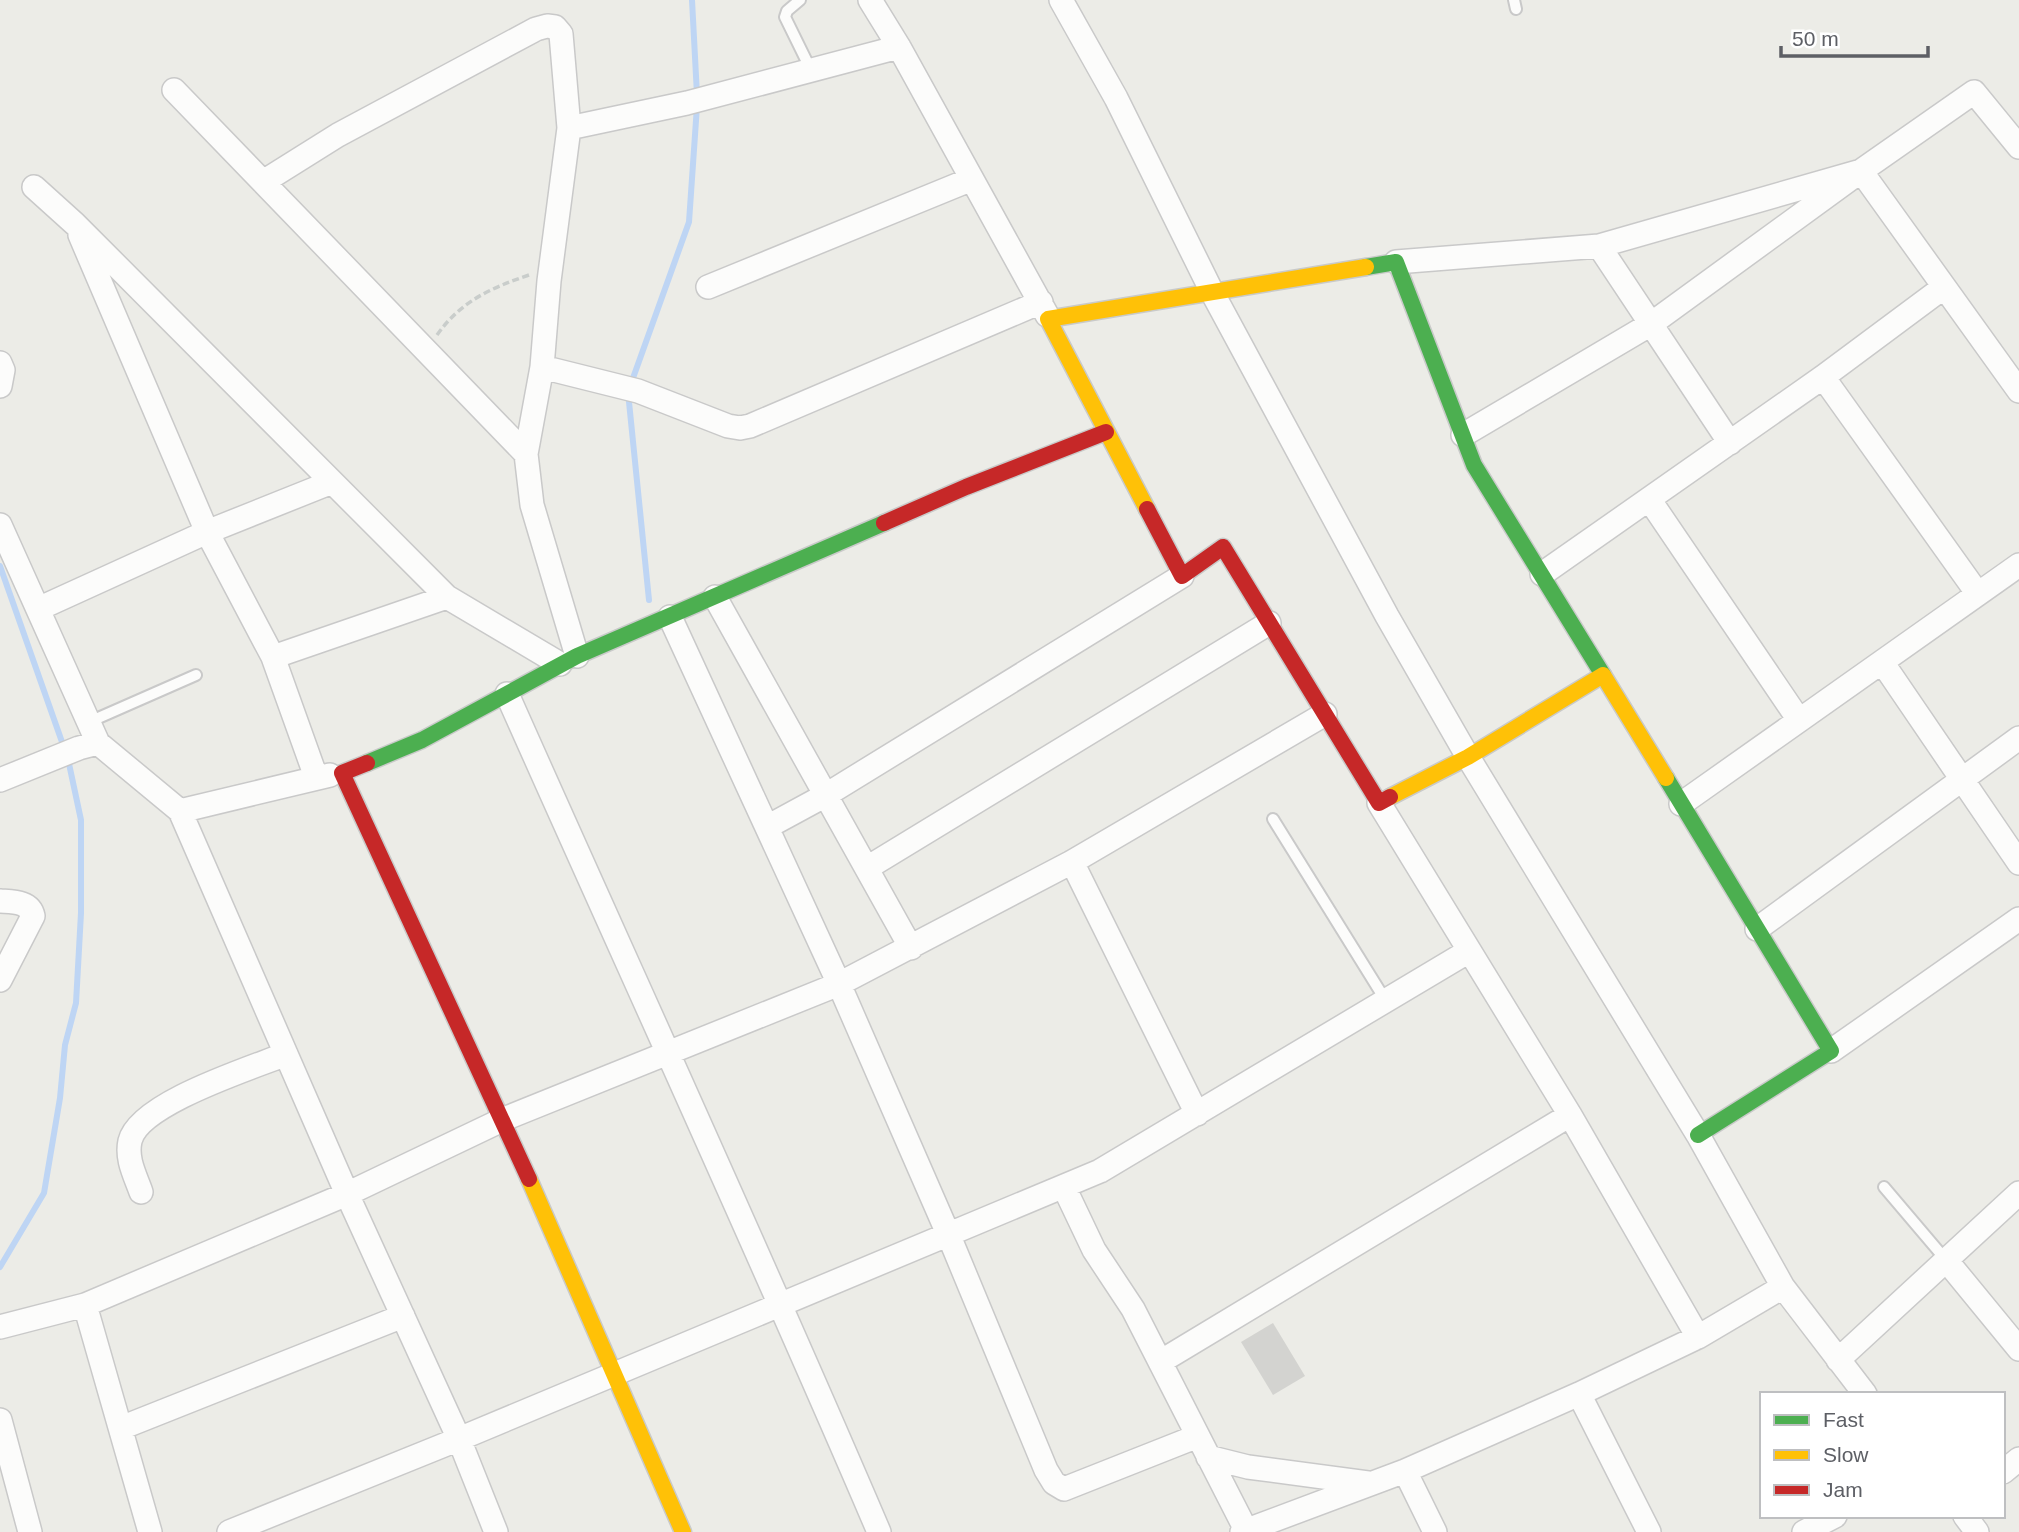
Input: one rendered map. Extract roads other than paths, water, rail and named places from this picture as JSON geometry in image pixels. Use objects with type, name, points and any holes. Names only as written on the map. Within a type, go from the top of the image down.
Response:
[{"type":"street","points":[[870,0],[900,47],[1045,310],[1105,432],[1182,576]]},
{"type":"street","points":[[1061,0],[1116,97],[1212,292],[1387,616],[1468,757],[1698,1135],[1783,1287],[1863,1392]]},
{"type":"street","points":[[263,182],[338,135],[536,29],[555,27],[561,34],[569,128],[551,267],[542,367],[526,454],[532,505],[569,660]]},
{"type":"street","points":[[569,128],[697,100],[900,47]]},
{"type":"street","points":[[174,90],[526,454]]},
{"type":"street","points":[[1463,435],[1651,324],[1974,92],[2019,147]]},
{"type":"street","points":[[542,367],[629,388],[728,426],[740,428],[1045,310],[1212,292],[1396,262],[1599,246],[1861,171]]},
{"type":"street","points":[[1861,171],[2019,391]]},
{"type":"street","points":[[708,287],[972,179]]},
{"type":"street","points":[[34,187],[75,224],[447,597],[569,660]]},
{"type":"street","points":[[75,224],[207,532],[273,657],[316,777]]},
{"type":"street","points":[[1599,246],[1730,443]]},
{"type":"street","points":[[1396,262],[1474,465],[1831,1051]]},
{"type":"street","points":[[1542,574],[1823,377],[1944,287]]},
{"type":"street","points":[[0,363],[3,370],[0,386]]},
{"type":"street","points":[[1823,377],[1978,594]]},
{"type":"street","points":[[180,811],[342,773],[422,740],[569,660],[966,487],[1105,432]]},
{"type":"street","points":[[38,609],[207,532],[332,482]]},
{"type":"street","points":[[1649,499],[1800,720]]},
{"type":"street","points":[[0,524],[38,609],[89,738],[180,811],[347,1194],[459,1439],[496,1532]]},
{"type":"street","points":[[767,827],[826,795],[1182,576],[1223,547],[1570,1115],[1698,1337]]},
{"type":"street","points":[[1681,804],[2019,565]]},
{"type":"street","points":[[273,657],[447,597]]},
{"type":"street","points":[[715,597],[911,947]]},
{"type":"street","points":[[670,617],[839,984],[1054,1483],[1064,1489],[1203,1447],[1248,1467],[1371,1484]]},
{"type":"street","points":[[867,868],[1269,623]]},
{"type":"street","points":[[1881,662],[2019,863]]},
{"type":"street","points":[[1379,803],[1468,757],[1603,675]]},
{"type":"street","points":[[507,694],[667,1055],[781,1303],[879,1532]]},
{"type":"street","points":[[0,1327],[85,1305],[347,1194],[504,1119],[839,984],[1072,862],[1325,714]]},
{"type":"street","points":[[0,780],[54,758],[89,738]]},
{"type":"street","points":[[1757,929],[2019,738]]},
{"type":"street","points":[[342,773],[504,1119],[683,1532]]},
{"type":"street","points":[[1072,862],[1197,1114]]},
{"type":"street","points":[[0,901],[27,906],[32,909],[33,916],[0,980]]},
{"type":"street","points":[[1698,1135],[1831,1051],[2019,919]]},
{"type":"street","points":[[229,1532],[949,1236],[1100,1171],[1469,951]]},
{"type":"street","points":[[141,1192],[128,1156],[131,1137],[144,1122],[173,1099],[286,1054]]},
{"type":"street","points":[[1160,1362],[1570,1115]]},
{"type":"street","points":[[1064,1187],[1094,1250],[1133,1309],[1245,1531],[1405,1471],[1579,1394],[1698,1337],[1783,1287]]},
{"type":"street","points":[[1838,1360],[2019,1193]]},
{"type":"street","points":[[1946,1261],[2019,1349]]},
{"type":"street","points":[[85,1305],[150,1532]]},
{"type":"street","points":[[121,1428],[403,1316]]},
{"type":"street","points":[[1579,1394],[1649,1532]]},
{"type":"street","points":[[1,1429],[30,1532]]},
{"type":"street","points":[[2005,1470],[2019,1459]]},
{"type":"street","points":[[1405,1471],[1435,1532]]},
{"type":"street","points":[[1804,1532],[1831,1518]]},
{"type":"lane","points":[[800,0],[787,10],[785,17],[811,70]]},
{"type":"lane","points":[[89,738],[196,675]]},
{"type":"lane","points":[[1273,819],[1386,1002]]},
{"type":"lane","points":[[1884,1187],[1946,1261]]},
{"type":"waterway","points":[[692,0],[697,95]]},
{"type":"waterway","points":[[649,600],[628,392],[689,222],[697,106]]},
{"type":"waterway","points":[[0,566],[68,759],[81,820],[81,913],[76,1003],[65,1045],[60,1098],[44,1193],[0,1267]]}]
